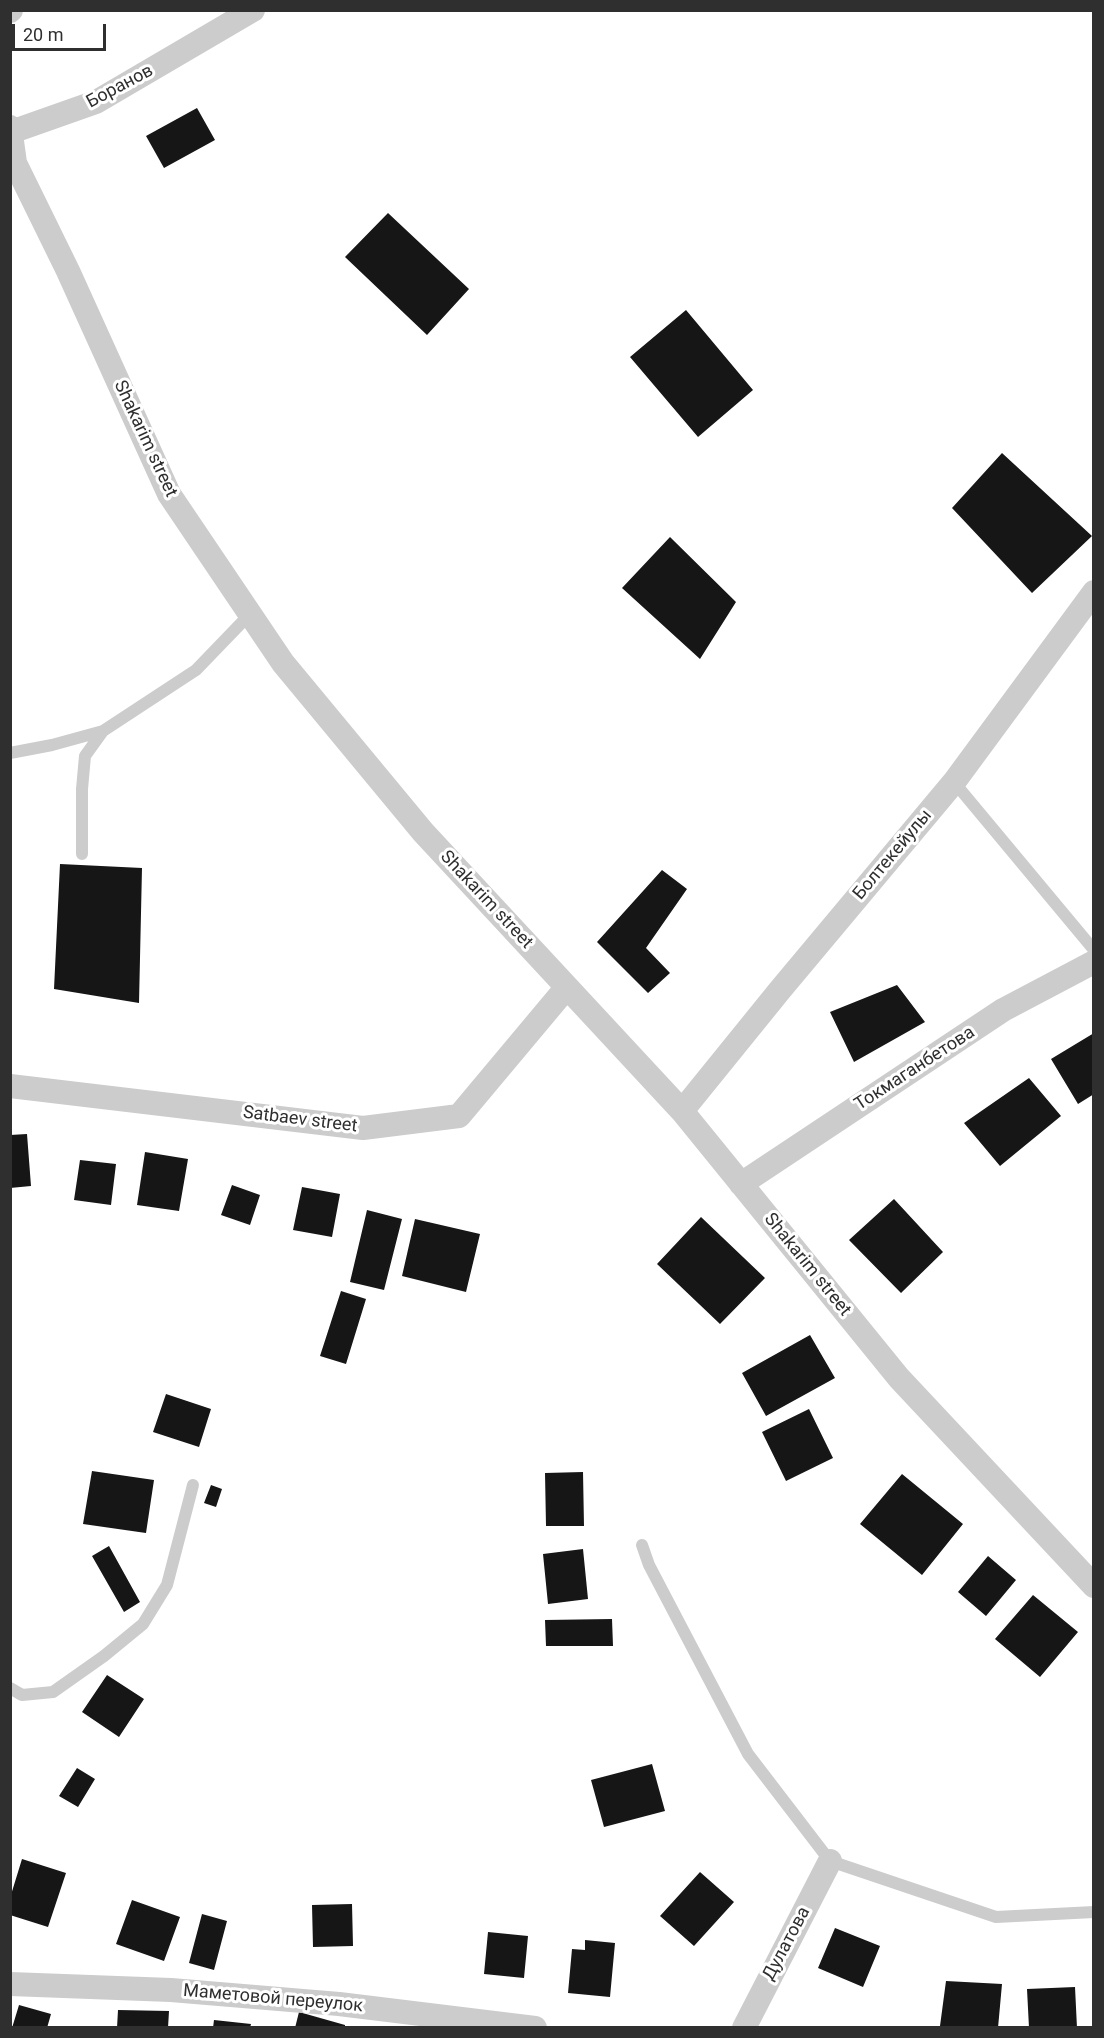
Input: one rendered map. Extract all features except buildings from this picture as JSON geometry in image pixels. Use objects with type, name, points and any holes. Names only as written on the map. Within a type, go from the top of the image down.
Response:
[{"type":"street","name":"Боранов","points":[[11,132],[96,102],[253,10]]},
{"type":"street","name":"Shakarim street","points":[[10,127],[13,165],[69,271],[169,494],[283,663],[423,832],[682,1111],[899,1378],[1094,1587]]},
{"type":"street","name":"Болтекейулы","points":[[682,1111],[787,981],[954,782],[1094,592]]},
{"type":"street","name":"Токмаганбетова","points":[[741,1184],[1003,1010],[1094,962]]},
{"type":"street","name":"Satbaev street","points":[[10,1086],[363,1128],[459,1116],[567,987]]},
{"type":"street","name":"Дулатова","points":[[744,2028],[830,1862]]},
{"type":"street","name":"Маметовой переулок","points":[[10,1984],[194,1992],[339,2004],[535,2028]]},
{"type":"lane","points":[[10,753],[52,745],[103,731],[196,670],[250,614]]},
{"type":"lane","points":[[82,854],[82,789],[85,756],[103,731]]},
{"type":"lane","points":[[954,782],[1094,950]]},
{"type":"lane","points":[[10,1688],[22,1695],[53,1692],[104,1656],[143,1624],[167,1585],[193,1485]]},
{"type":"lane","points":[[642,1545],[649,1565],[748,1754],[830,1862],[996,1917],[1094,1912]]}]
